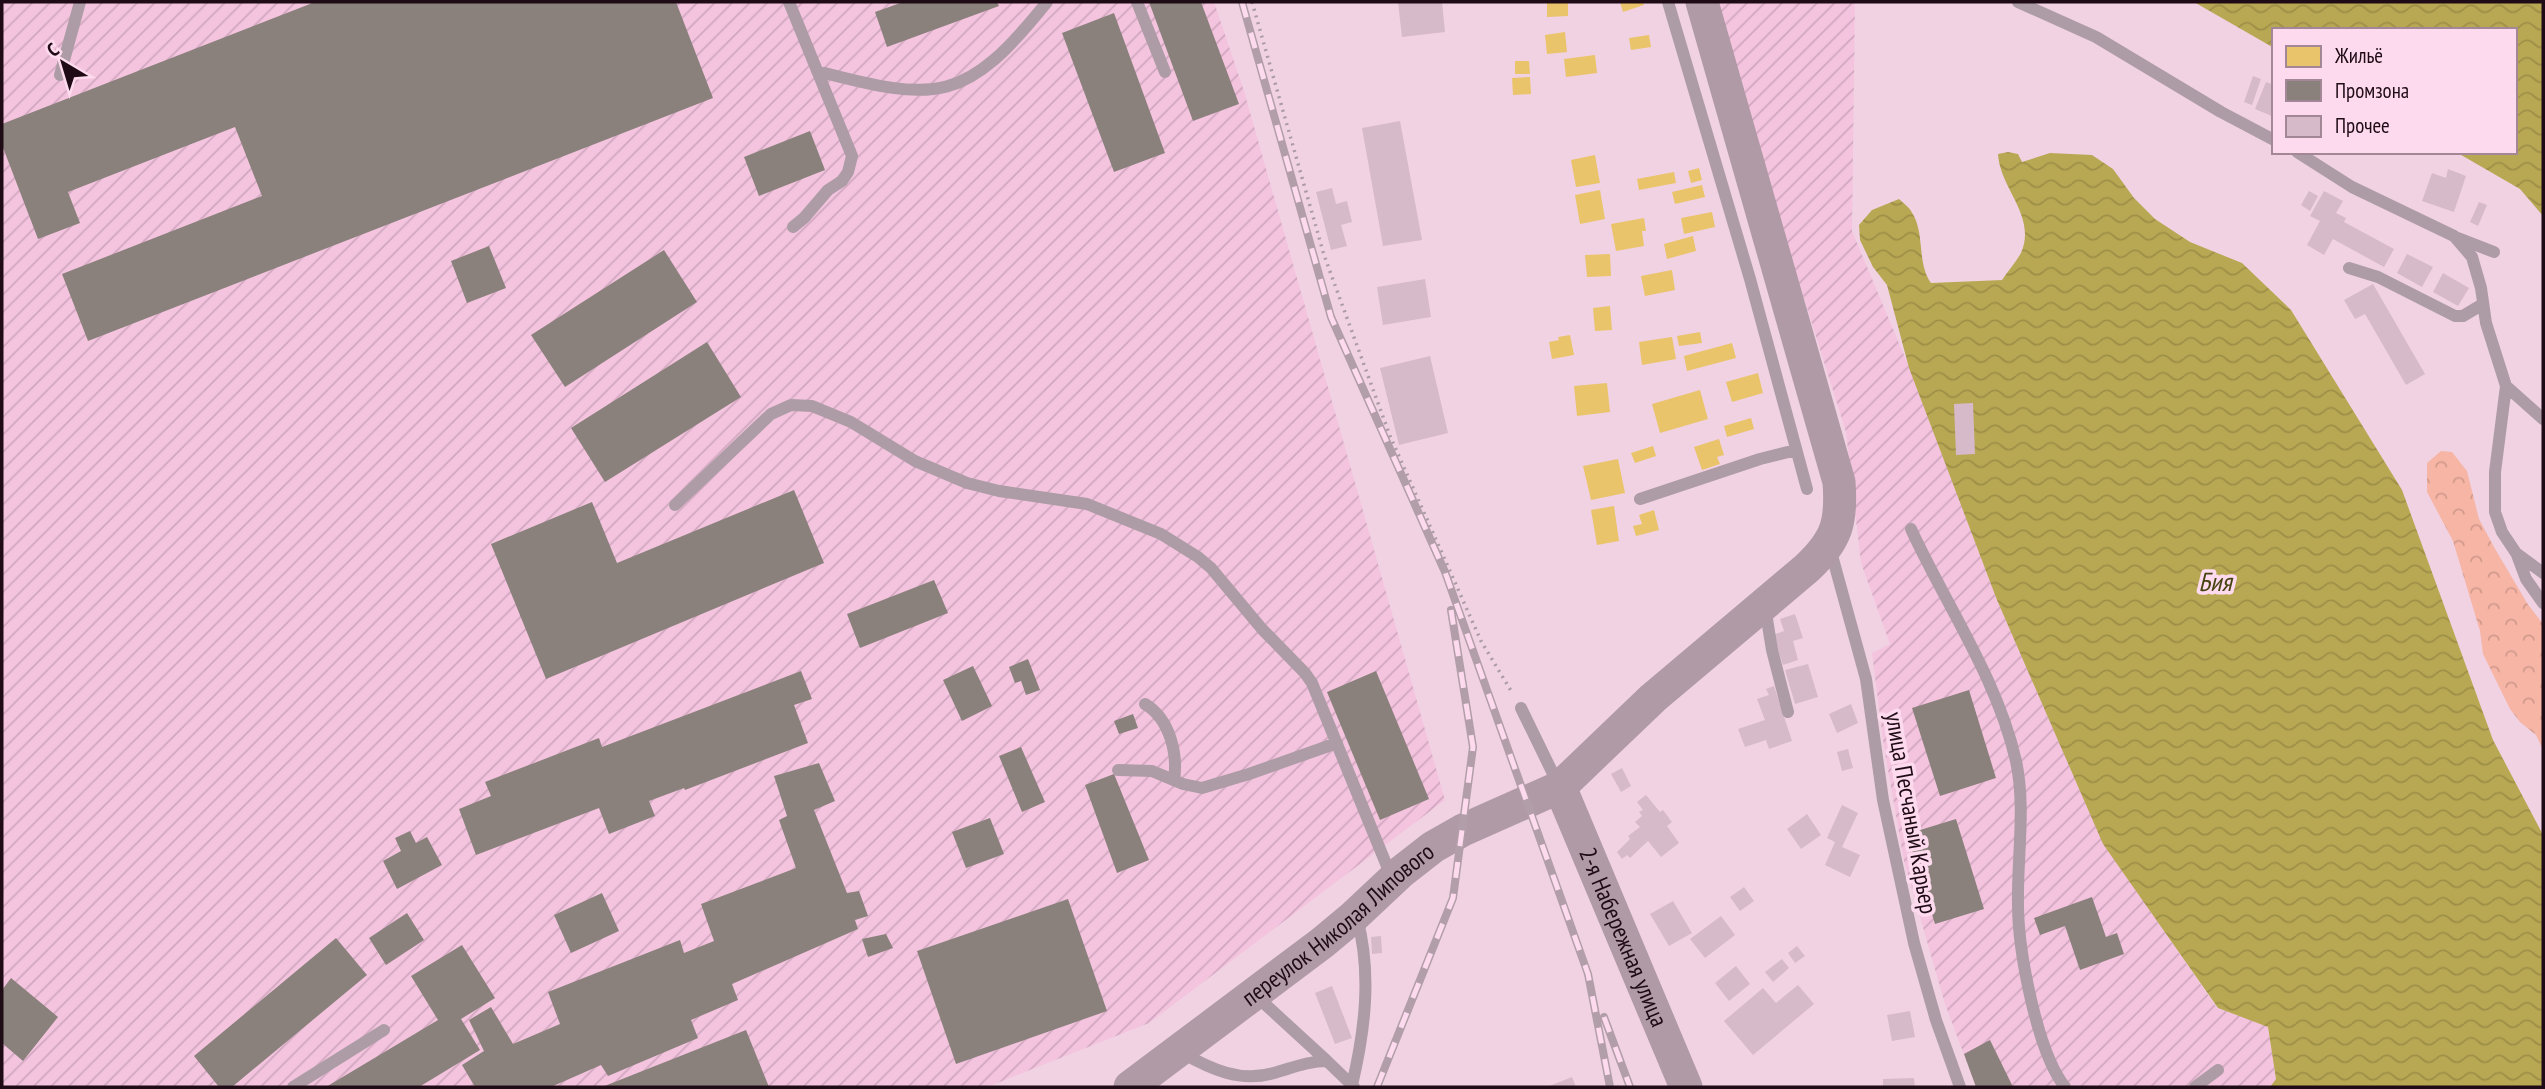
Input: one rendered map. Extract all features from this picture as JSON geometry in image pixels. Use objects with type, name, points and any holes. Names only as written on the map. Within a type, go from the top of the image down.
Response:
[{"type":"street","points":[[1702,2],[1839,482],[1838,523],[1829,544]]},
{"type":"street","name":"переулок Николая Липового","points":[[1130,1087],[1322,943],[1433,847],[1463,830],[1560,787],[1653,698],[1813,562],[1829,544]]},
{"type":"street","name":"2-я Набережная улица","points":[[1560,787],[1686,1087]]},
{"type":"lane","points":[[60,75],[78,19],[80,2]]},
{"type":"lane","points":[[789,2],[852,156],[842,181],[828,190],[793,227]]},
{"type":"lane","points":[[817,71],[866,84],[912,91],[939,89],[963,82],[985,69],[1017,40],[1047,2]]},
{"type":"lane","points":[[1137,2],[1165,72]]},
{"type":"lane","points":[[1668,2],[1750,279],[1807,489]]},
{"type":"lane","points":[[2018,2],[2096,37],[2221,112],[2272,139]]},
{"type":"lane","points":[[2300,154],[2353,187],[2454,236],[2494,252]]},
{"type":"lane","points":[[2454,236],[2475,264],[2486,323],[2506,386],[2494,499],[2497,520],[2526,579],[2543,603]]},
{"type":"lane","points":[[2349,268],[2378,277],[2455,316],[2463,316],[2483,304]]},
{"type":"lane","points":[[2506,386],[2543,419]]},
{"type":"lane","points":[[675,505],[771,414],[781,408],[801,405],[812,406],[851,422],[915,461],[967,483],[999,491],[1087,504],[1161,534],[1211,568],[1262,629],[1305,673],[1318,695],[1392,880]]},
{"type":"lane","points":[[1640,499],[1760,459],[1796,450]]},
{"type":"lane","points":[[1910,529],[1996,697],[2008,730],[2021,791],[2018,906],[2024,955],[2033,1006],[2045,1051],[2065,1087]]},
{"type":"lane","name":"улица Песчаный Карьер","points":[[1829,544],[1866,679],[1883,800],[1911,930],[1936,1020],[1960,1087]]},
{"type":"lane","points":[[2516,554],[2543,573]]},
{"type":"lane","points":[[1764,603],[1772,650],[1788,712]]},
{"type":"lane","points":[[1146,704],[1161,718],[1168,734],[1176,765],[1174,780]]},
{"type":"lane","points":[[1521,708],[1560,787]]},
{"type":"lane","points":[[1118,770],[1152,771],[1202,788],[1337,743]]},
{"type":"lane","points":[[1353,1086],[1361,1049],[1366,1004],[1364,947],[1356,914]]},
{"type":"lane","points":[[1254,995],[1353,1086]]},
{"type":"lane","points":[[293,1087],[384,1030]]},
{"type":"lane","points":[[1178,1051],[1212,1069],[1240,1077],[1256,1077],[1314,1061],[1327,1061]]},
{"type":"lane","points":[[2195,1087],[2218,1070]]},
{"type":"path","points":[[1252,2],[1324,255],[1390,436],[1481,641],[1521,708]]},
{"type":"shaded area","points":[[2,2],[1214,2],[1244,91],[1445,800],[1149,1023],[987,1087],[2,1087]]},
{"type":"shaded area","points":[[1711,2],[1855,2],[1852,231],[1909,367],[1997,600],[2103,843],[2217,1008],[2268,1026],[2276,1079],[2270,1087],[1976,1087],[1945,1004],[1904,861],[1884,747],[1872,653],[1890,644],[1861,563],[1846,432]]},
{"type":"green space","points":[[2441,451],[2452,452],[2467,471],[2479,519],[2527,603],[2543,624],[2543,750],[2536,735],[2520,722],[2510,709],[2483,654],[2480,631],[2453,541],[2427,492],[2427,463]]},
{"type":"water","points":[[2194,2],[2543,2],[2543,216],[2520,189],[2459,154],[2517,154],[2517,28],[2272,28],[2272,47]]},
{"type":"water","name":"Бия","points":[[2050,153],[2092,155],[2113,169],[2134,198],[2155,219],[2190,242],[2242,263],[2291,310],[2402,490],[2493,740],[2543,835],[2543,1087],[2270,1087],[2276,1079],[2268,1027],[2218,1008],[2103,844],[1997,600],[1909,368],[1887,285],[1873,267],[1860,240],[1859,225],[1872,210],[1899,199],[1916,220],[1926,275],[1931,283],[2002,280],[2021,253],[2025,240],[2021,215],[2000,167],[1998,154],[2018,154],[2022,162]]},
{"type":"building: Жильё","points":[[1547,2],[1568,2],[1568,16],[1547,17]]},
{"type":"building: Жильё","points":[[1620,2],[1643,2],[1644,5],[1623,12]]},
{"type":"building: Жильё","points":[[1565,32],[1567,52],[1547,54],[1545,35]]},
{"type":"building: Жильё","points":[[1649,35],[1651,47],[1631,50],[1629,38]]},
{"type":"building: Жильё","points":[[1595,55],[1597,73],[1566,77],[1564,59]]},
{"type":"building: Жильё","points":[[1515,61],[1529,61],[1530,74],[1515,74]]},
{"type":"building: Жильё","points":[[1530,77],[1531,94],[1513,95],[1512,78]]},
{"type":"building: Жильё","points":[[1595,155],[1600,183],[1576,187],[1571,160]]},
{"type":"building: Жильё","points":[[1699,168],[1702,180],[1691,183],[1688,171]]},
{"type":"building: Жильё","points":[[1674,172],[1676,183],[1639,190],[1637,179]]},
{"type":"building: Жильё","points":[[1702,185],[1705,197],[1675,204],[1672,192]]},
{"type":"building: Жильё","points":[[1600,190],[1605,219],[1580,224],[1575,195]]},
{"type":"building: Жильё","points":[[1712,212],[1715,227],[1684,234],[1681,218]]},
{"type":"building: Жильё","points":[[1644,218],[1644,246],[1616,251],[1611,224]]},
{"type":"building: Жильё","points":[[1693,236],[1696,251],[1667,259],[1664,244]]},
{"type":"building: Жильё","points":[[1610,254],[1611,276],[1587,277],[1585,255]]},
{"type":"building: Жильё","points":[[1672,270],[1675,290],[1645,296],[1641,276]]},
{"type":"building: Жильё","points":[[1610,306],[1612,330],[1595,331],[1593,308]]},
{"type":"building: Жильё","points":[[1700,332],[1702,343],[1679,346],[1677,336]]},
{"type":"building: Жильё","points":[[1570,335],[1574,355],[1552,359],[1549,342]]},
{"type":"building: Жильё","points":[[1672,337],[1676,359],[1642,365],[1639,342]]},
{"type":"building: Жильё","points":[[1732,343],[1736,358],[1687,371],[1684,356]]},
{"type":"building: Жильё","points":[[1758,373],[1763,393],[1732,402],[1726,382]]},
{"type":"building: Жильё","points":[[1607,383],[1610,412],[1577,416],[1574,386]]},
{"type":"building: Жильё","points":[[1700,390],[1708,419],[1660,433],[1652,404]]},
{"type":"building: Жильё","points":[[1751,418],[1754,429],[1727,437],[1724,426]]},
{"type":"building: Жильё","points":[[1719,439],[1724,455],[1717,457],[1720,464],[1702,470],[1694,447]]},
{"type":"building: Жильё","points":[[1653,446],[1656,456],[1635,463],[1631,453]]},
{"type":"building: Жильё","points":[[1618,459],[1625,493],[1591,500],[1583,466]]},
{"type":"building: Жильё","points":[[1614,506],[1619,541],[1597,545],[1591,510]]},
{"type":"building: Жильё","points":[[1654,510],[1659,530],[1636,536],[1633,526],[1642,524],[1639,515]]},
{"type":"building: Промзона","points":[[315,2],[676,2],[713,98],[88,341],[62,274],[262,196],[235,127],[68,192],[80,223],[38,239],[2,145],[2,124]]},
{"type":"building: Промзона","points":[[903,2],[997,2],[999,6],[887,47],[875,12]]},
{"type":"building: Промзона","points":[[1149,2],[1201,2],[1239,104],[1193,121]]},
{"type":"building: Промзона","points":[[1114,13],[1165,153],[1114,172],[1062,33]]},
{"type":"building: Промзона","points":[[810,131],[825,170],[759,196],[744,157]]},
{"type":"building: Промзона","points":[[489,246],[506,288],[467,303],[451,261]]},
{"type":"building: Промзона","points":[[664,250],[697,302],[565,387],[531,335]]},
{"type":"building: Промзона","points":[[707,342],[741,397],[605,482],[571,428]]},
{"type":"building: Промзона","points":[[794,490],[824,563],[546,679],[491,544],[592,502],[617,563]]},
{"type":"building: Промзона","points":[[934,580],[948,613],[860,648],[847,614]]},
{"type":"building: Промзона","points":[[1028,659],[1040,690],[1026,695],[1021,681],[1015,683],[1009,667]]},
{"type":"building: Промзона","points":[[973,666],[992,706],[962,721],[943,680]]},
{"type":"building: Промзона","points":[[801,671],[812,699],[794,705],[808,743],[649,801],[655,816],[609,834],[599,808],[476,855],[459,809],[491,796],[485,782],[599,738],[602,747]]},
{"type":"building: Промзона","points":[[1376,671],[1429,799],[1380,820],[1327,692]]},
{"type":"building: Промзона","points":[[1969,690],[1996,778],[1940,796],[1912,708]]},
{"type":"building: Промзона","points":[[1133,714],[1138,728],[1119,734],[1114,721]]},
{"type":"building: Промзона","points":[[1021,747],[1045,802],[1022,812],[999,756]]},
{"type":"building: Промзона","points":[[819,763],[835,801],[814,810],[847,893],[859,891],[868,916],[855,920],[858,929],[732,984],[738,1000],[691,1020],[698,1038],[608,1076],[601,1065],[551,1087],[475,1087],[462,1065],[484,1051],[469,1020],[491,1007],[513,1044],[560,1024],[548,992],[680,940],[684,953],[714,941],[701,904],[796,868],[779,820],[787,816],[774,776]]},
{"type":"building: Промзона","points":[[1114,774],[1149,860],[1117,873],[1085,785]]},
{"type":"building: Промзона","points":[[990,818],[1004,854],[966,868],[952,832]]},
{"type":"building: Промзона","points":[[1956,819],[1984,909],[1935,924],[1907,834]]},
{"type":"building: Промзона","points":[[410,831],[416,843],[427,837],[442,865],[397,889],[383,861],[401,851],[395,838]]},
{"type":"building: Промзона","points":[[602,893],[619,931],[571,953],[554,915]]},
{"type":"building: Промзона","points":[[2092,897],[2106,937],[2117,933],[2124,954],[2080,970],[2065,926],[2040,935],[2034,918]]},
{"type":"building: Промзона","points":[[1068,899],[1107,1011],[956,1064],[917,951]]},
{"type":"building: Промзона","points":[[407,913],[424,940],[386,965],[369,938]]},
{"type":"building: Промзона","points":[[886,934],[893,948],[868,957],[862,939]]},
{"type":"building: Промзона","points":[[336,938],[367,975],[232,1087],[219,1087],[194,1056]]},
{"type":"building: Промзона","points":[[462,945],[495,998],[461,1019],[480,1050],[419,1087],[326,1087],[438,1020],[411,976]]},
{"type":"building: Промзона","points":[[11,978],[58,1017],[23,1061],[2,1043],[2,990]]},
{"type":"building: Промзона","points":[[746,1030],[769,1087],[602,1087]]},
{"type":"building: Промзона","points":[[1990,1040],[2013,1087],[1976,1087],[1964,1054]]},
{"type":"building: Прочее","points":[[1398,2],[1442,2],[1445,32],[1402,37]]},
{"type":"building: Прочее","points":[[2253,76],[2261,79],[2252,105],[2244,102]]},
{"type":"building: Прочее","points":[[2266,82],[2272,84],[2272,116],[2255,109]]},
{"type":"building: Прочее","points":[[1400,121],[1422,240],[1383,246],[1362,128]]},
{"type":"building: Прочее","points":[[2448,169],[2466,176],[2454,212],[2422,201],[2432,173],[2446,178]]},
{"type":"building: Прочее","points":[[1332,188],[1336,204],[1347,201],[1352,222],[1341,225],[1347,246],[1331,250],[1316,192]]},
{"type":"building: Прочее","points":[[2309,191],[2318,196],[2310,211],[2301,205]]},
{"type":"building: Прочее","points":[[2324,191],[2343,201],[2336,213],[2346,218],[2344,222],[2394,249],[2384,267],[2333,239],[2324,255],[2307,245],[2320,221],[2310,216]]},
{"type":"building: Прочее","points":[[2479,202],[2487,205],[2478,226],[2470,222]]},
{"type":"building: Прочее","points":[[2407,254],[2433,267],[2422,287],[2397,273]]},
{"type":"building: Прочее","points":[[2443,273],[2469,288],[2458,306],[2433,292]]},
{"type":"building: Прочее","points":[[1425,279],[1431,317],[1383,325],[1377,287]]},
{"type":"building: Прочее","points":[[2373,284],[2425,374],[2406,385],[2365,314],[2355,319],[2344,300]]},
{"type":"building: Прочее","points":[[1430,356],[1448,433],[1399,445],[1380,368]]},
{"type":"building: Прочее","points":[[1973,403],[1975,454],[1956,455],[1954,404]]},
{"type":"building: Прочее","points":[[1795,614],[1803,638],[1793,641],[1798,660],[1783,665],[1773,635],[1784,631],[1780,619]]},
{"type":"building: Прочее","points":[[1808,664],[1818,697],[1795,704],[1785,670]]},
{"type":"building: Прочее","points":[[1774,686],[1792,741],[1769,749],[1766,740],[1745,747],[1738,729],[1765,720],[1757,699],[1769,695],[1766,689]]},
{"type":"building: Прочее","points":[[1851,704],[1858,723],[1837,733],[1829,714]]},
{"type":"building: Прочее","points":[[1848,749],[1853,768],[1842,771],[1837,752]]},
{"type":"building: Прочее","points":[[1622,768],[1631,786],[1621,792],[1611,774]]},
{"type":"building: Прочее","points":[[1646,795],[1672,822],[1667,826],[1679,843],[1661,857],[1648,841],[1630,858],[1627,855],[1622,859],[1617,852],[1630,839],[1628,836],[1640,827],[1635,822],[1642,816],[1639,812],[1643,810],[1637,802]]},
{"type":"building: Прочее","points":[[1842,805],[1858,813],[1842,847],[1860,855],[1850,877],[1825,865],[1835,842],[1827,838]]},
{"type":"building: Прочее","points":[[1807,814],[1821,835],[1801,849],[1787,829]]},
{"type":"building: Прочее","points":[[1744,887],[1754,901],[1740,911],[1730,897]]},
{"type":"building: Прочее","points":[[1673,901],[1692,933],[1669,946],[1650,914]]},
{"type":"building: Прочее","points":[[1721,916],[1735,935],[1705,958],[1690,939]]},
{"type":"building: Прочее","points":[[1381,936],[1382,953],[1372,954],[1371,937]]},
{"type":"building: Прочее","points":[[1797,946],[1805,956],[1795,963],[1788,953]]},
{"type":"building: Прочее","points":[[1782,959],[1789,968],[1773,982],[1765,972]]},
{"type":"building: Прочее","points":[[1736,966],[1750,984],[1729,1001],[1715,983]]},
{"type":"building: Прочее","points":[[1798,985],[1814,1004],[1753,1055],[1724,1021],[1763,988],[1776,1003]]},
{"type":"building: Прочее","points":[[1332,986],[1352,1038],[1335,1044],[1315,993]]},
{"type":"building: Прочее","points":[[1910,1011],[1915,1037],[1892,1041],[1887,1015]]},
{"type":"building: Прочее","points":[[1572,1077],[1576,1087],[1547,1087]]},
{"type":"building: Прочее","points":[[1914,1078],[1915,1087],[1883,1087],[1883,1079]]},
{"type":"railway","points":[[1242,2],[1331,317],[1445,572],[1588,974],[1610,1087]]},
{"type":"railway","points":[[1377,1087],[1453,898],[1473,747],[1451,610]]},
{"type":"railway","points":[[1604,1017],[1630,1087]]}]
